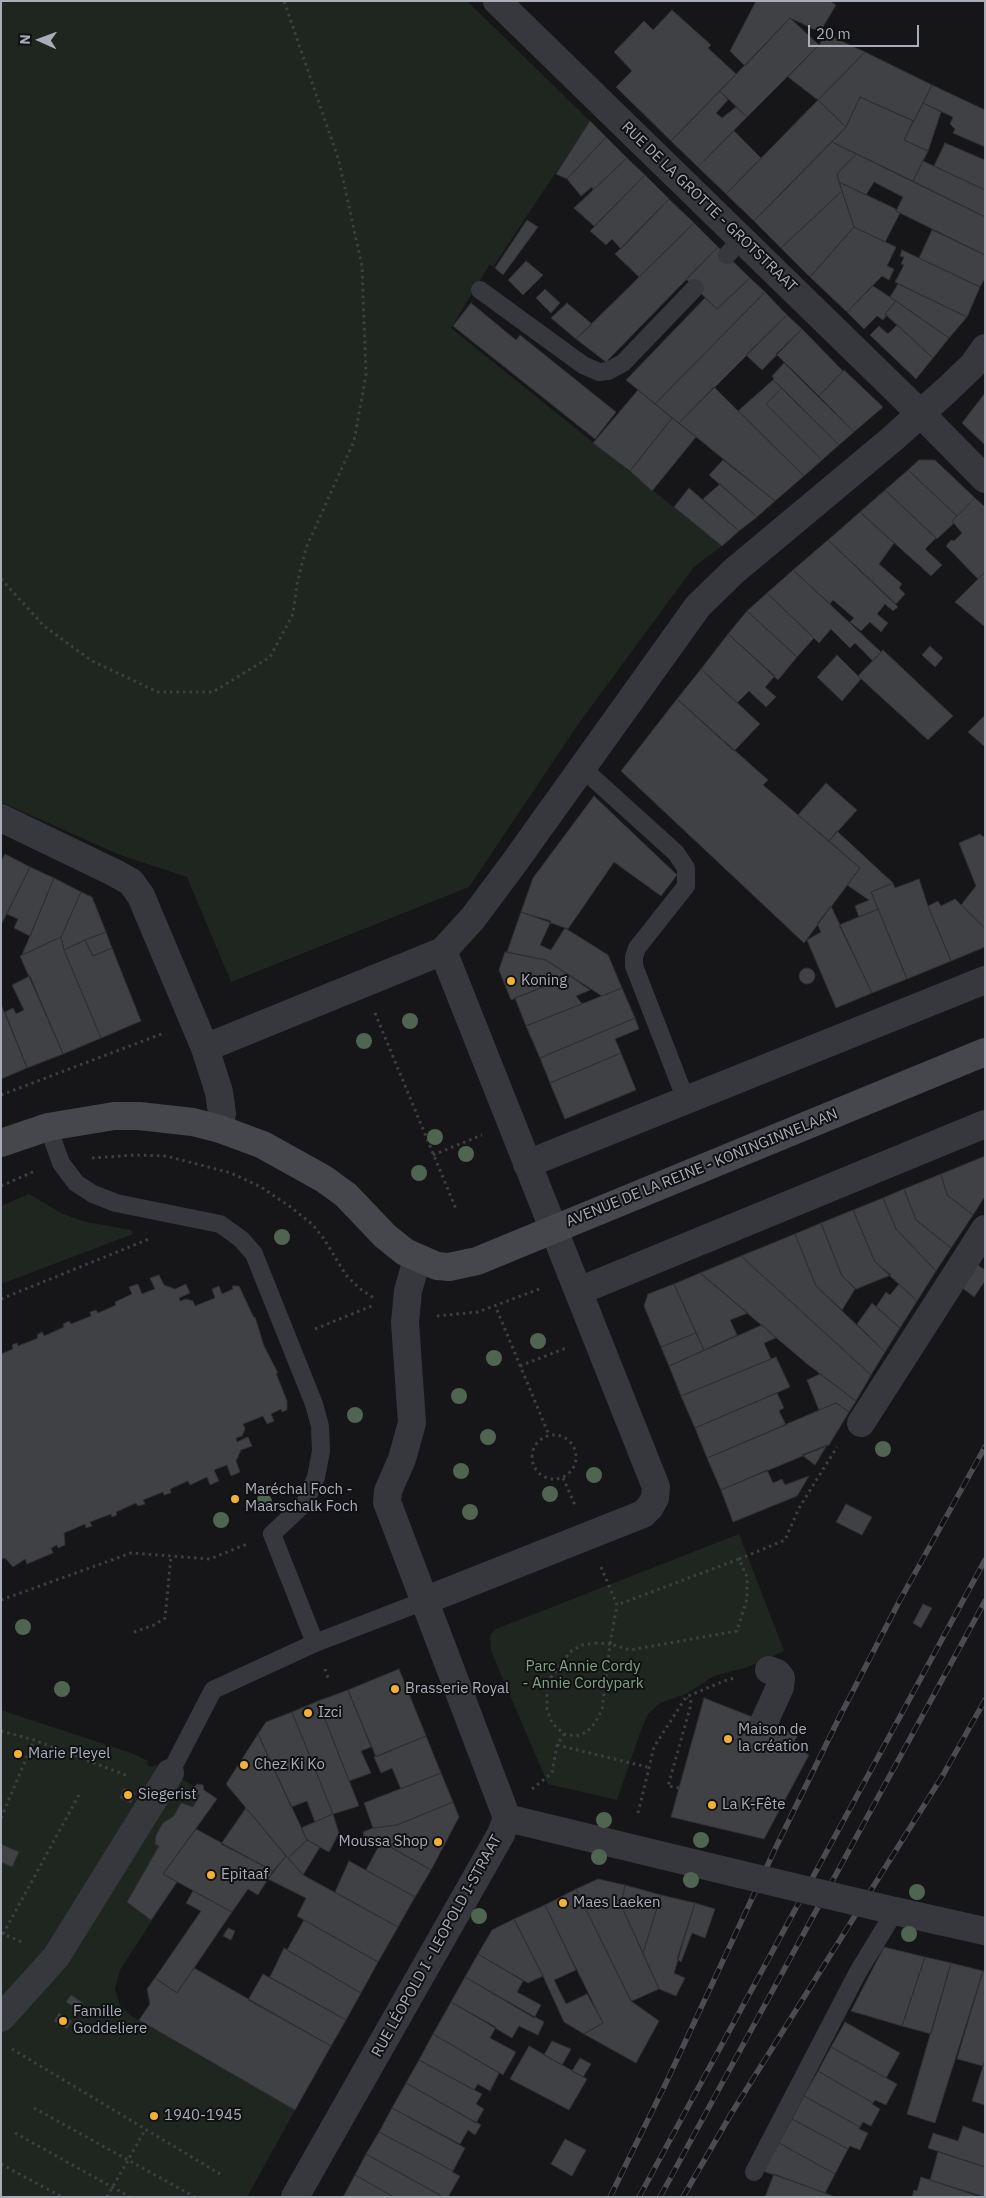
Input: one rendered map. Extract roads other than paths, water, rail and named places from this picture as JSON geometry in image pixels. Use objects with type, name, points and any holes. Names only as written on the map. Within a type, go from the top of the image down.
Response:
[{"type":"main road","name":"AVENUE DE LA REINE - KONINGINNELAAN","points":[[1,1143],[48,1127],[97,1118],[139,1116],[193,1122],[220,1129],[263,1145],[324,1179],[346,1195],[385,1236],[417,1259],[437,1266],[449,1267],[467,1264],[985,1052]]},
{"type":"street","name":"RUE DE LA GROTTE - GROTSTRAAT","points":[[497,1],[735,247],[921,414],[985,479]]},
{"type":"street","points":[[205,1048],[443,951],[478,910],[680,628],[715,587],[921,414],[973,365],[985,348]]},
{"type":"street","points":[[1,818],[131,882],[141,896],[205,1048],[219,1092],[222,1113],[220,1129]]},
{"type":"street","points":[[424,1601],[643,1514],[655,1498],[656,1488],[443,951]]},
{"type":"street","points":[[527,1164],[985,980]]},
{"type":"street","points":[[575,1284],[985,1124]]},
{"type":"street","points":[[861,1423],[985,1229]]},
{"type":"street","name":"RUE LÉOPOLD I - LEOPOLD I-STRAAT","points":[[295,2197],[501,1834],[507,1818],[387,1502],[388,1491],[402,1459],[412,1423],[412,1403],[405,1352],[406,1313],[408,1291],[417,1259]]},
{"type":"street","points":[[764,1722],[780,1687],[781,1678],[777,1673],[769,1670]]},
{"type":"street","points":[[1,2018],[56,1957],[165,1782]]},
{"type":"street","points":[[507,1818],[985,1931]]},
{"type":"lane","points":[[480,290],[583,365],[599,372],[608,371],[623,363],[695,288]]},
{"type":"lane","points":[[581,767],[676,853],[686,868],[686,886],[637,948],[634,957],[634,966],[686,1100]]},
{"type":"lane","points":[[48,1127],[61,1163],[76,1183],[93,1194],[116,1203],[220,1224],[241,1239],[254,1254],[314,1404],[320,1426],[321,1451],[316,1477],[305,1503],[272,1534],[315,1643]]},
{"type":"lane","points":[[165,1782],[213,1690],[315,1643],[424,1601]]},
{"type":"lane","points":[[754,2172],[858,1972],[895,1911]]},
{"type":"railway","points":[[610,2197],[840,1716],[900,1600],[985,1447]]},
{"type":"railway","points":[[639,2197],[985,1560]]},
{"type":"railway","points":[[660,2197],[985,1601]]},
{"type":"railway","points":[[683,2197],[731,2114],[943,1775],[985,1700]]},
{"type":"place","name":"Koning","points":[[511,981]]},
{"type":"place","name":"Maréchal Foch - Maarschalk Foch","points":[[235,1499]]},
{"type":"place","name":"Brasserie Royal","points":[[395,1689]]},
{"type":"place","name":"Izci","points":[[308,1713]]},
{"type":"place","name":"Maison de la création","points":[[728,1739]]},
{"type":"place","name":"Marie Pleyel","points":[[18,1754]]},
{"type":"place","name":"Chez Ki Ko","points":[[244,1765]]},
{"type":"place","name":"Siegerist","points":[[128,1795]]},
{"type":"place","name":"La K-Fête","points":[[712,1805]]},
{"type":"place","name":"Moussa Shop","points":[[438,1842]]},
{"type":"place","name":"Epitaaf","points":[[211,1875]]},
{"type":"place","name":"Maes Laeken","points":[[563,1903]]},
{"type":"place","name":"Famille Goddeliere","points":[[63,2021]]},
{"type":"place","name":"1940-1945","points":[[154,2116]]},
{"type":"park label","name":"Parc Annie Cordy - Annie Cordypark","points":[[583,1676]]}]
